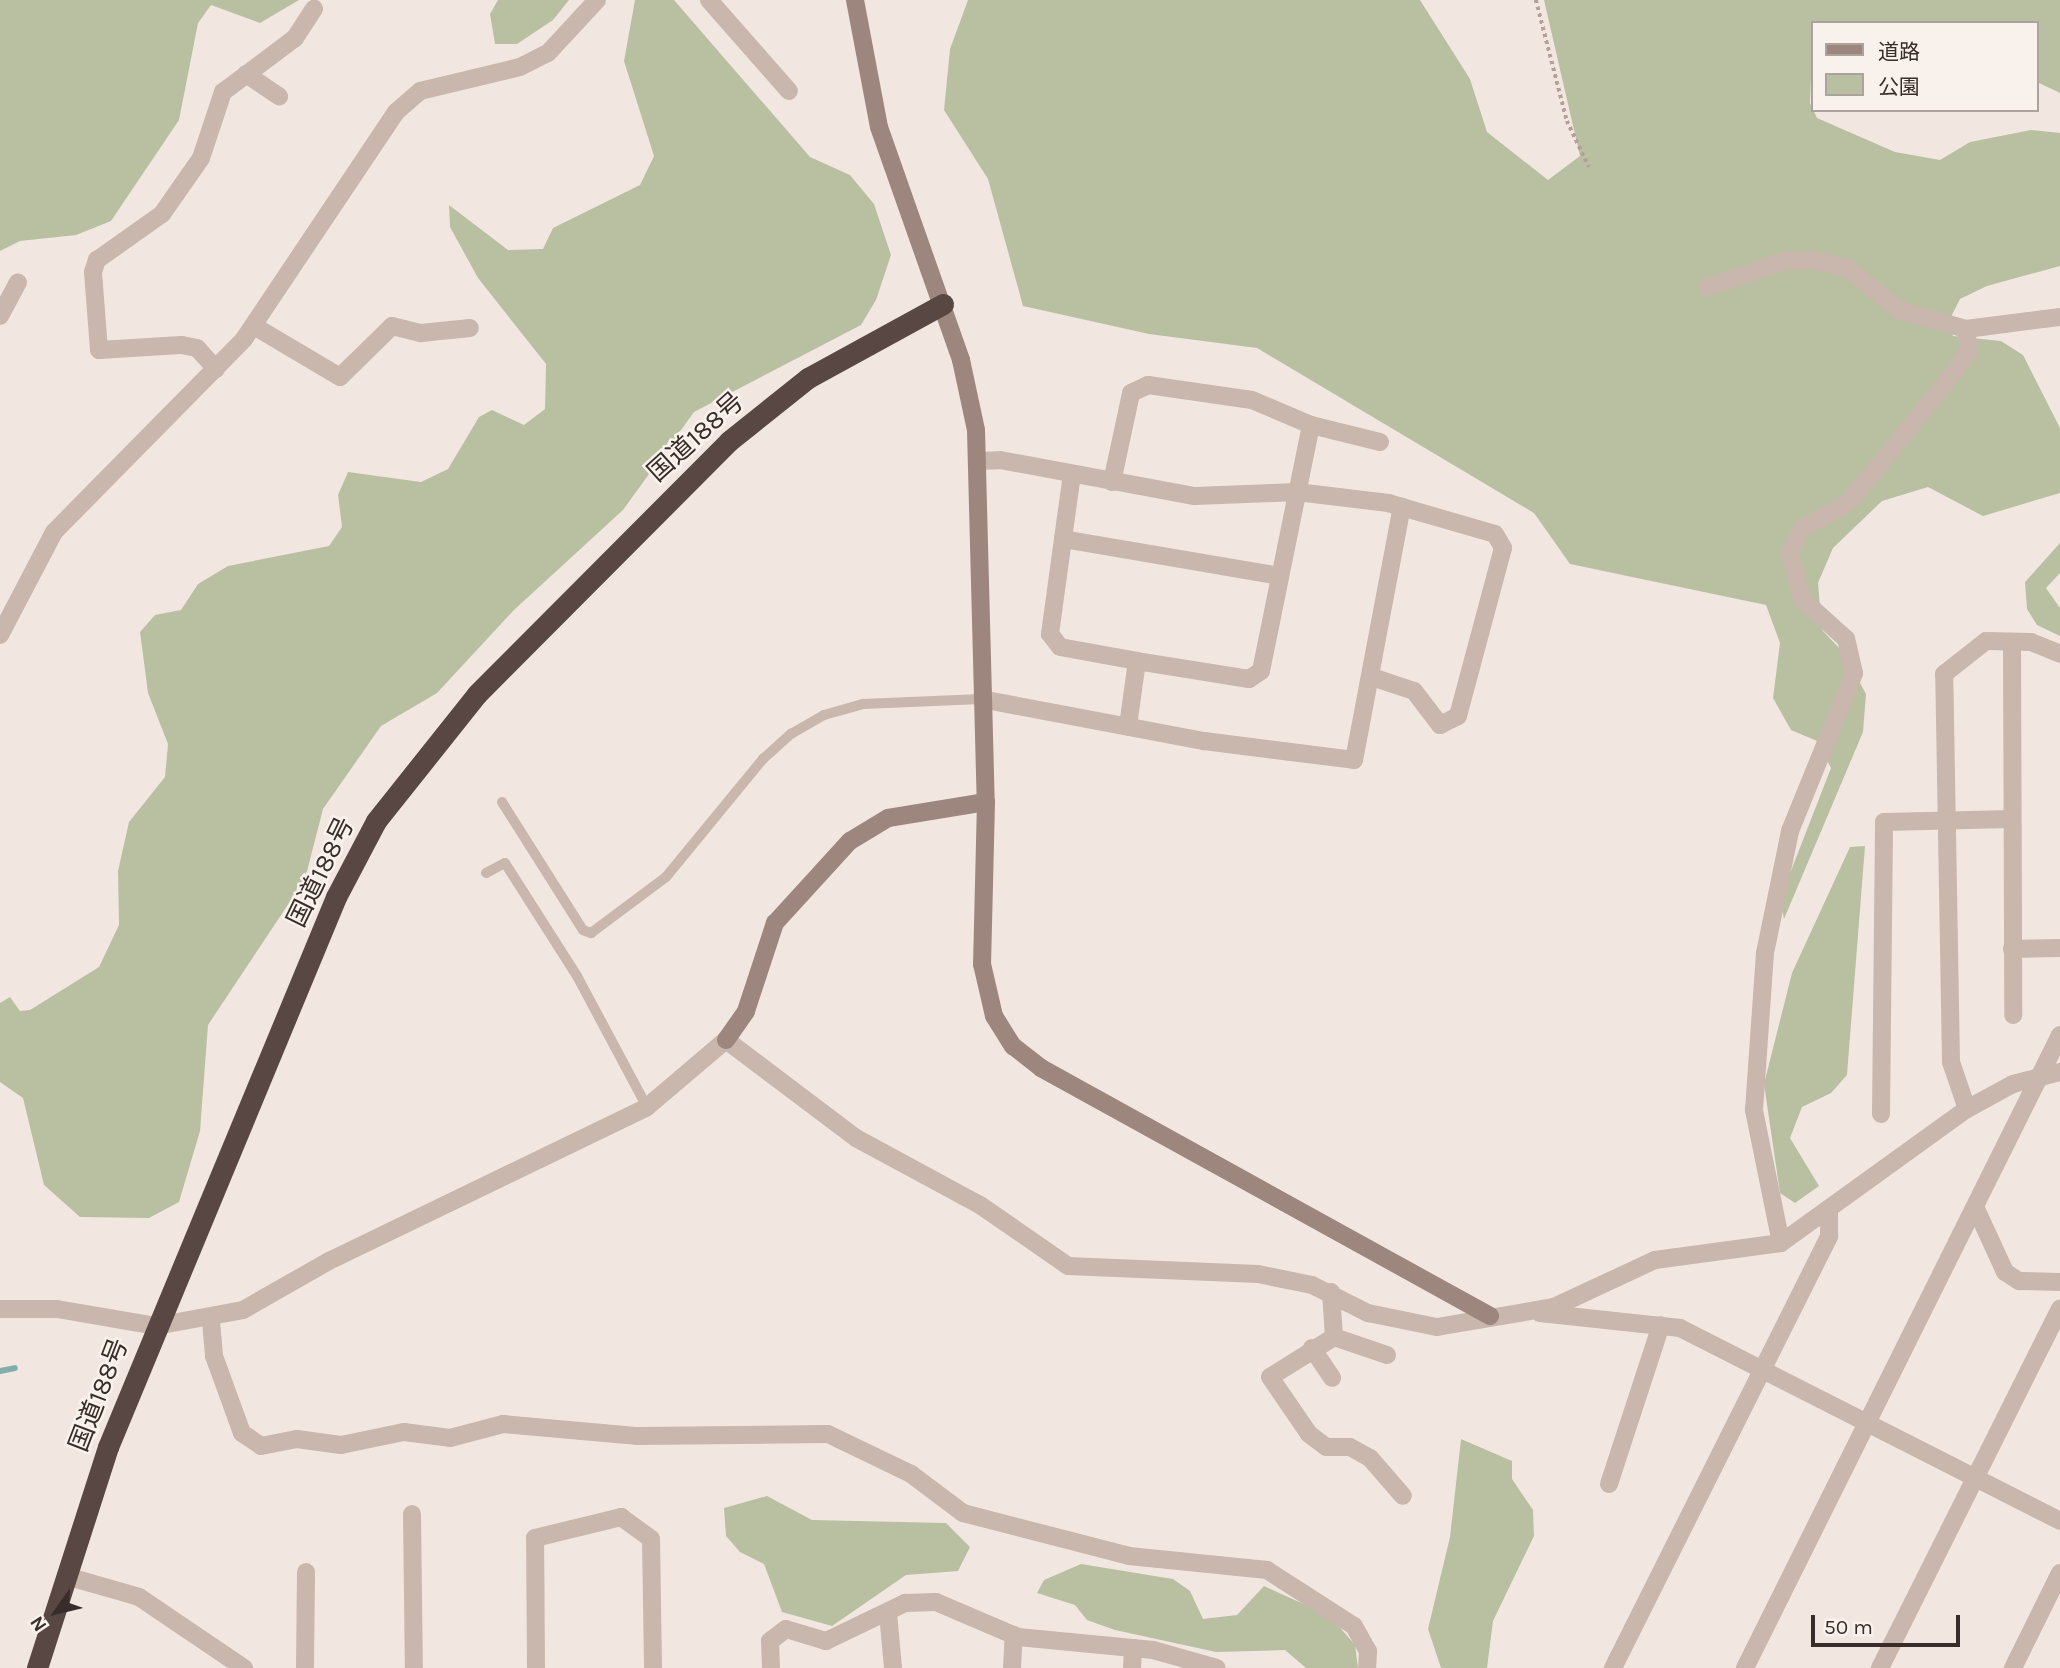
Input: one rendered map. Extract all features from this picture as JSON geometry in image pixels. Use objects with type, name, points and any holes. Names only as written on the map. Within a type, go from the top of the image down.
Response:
[{"type":"highway","name":"国道188号","points":[[37,1668],[66,1576],[156,1326],[336,897],[376,821],[477,694],[729,440],[808,378],[943,304]]},
{"type":"street","points":[[0,635],[54,532],[216,369],[254,326],[396,112],[420,91],[520,67],[548,53],[597,0]]},
{"type":"street","points":[[709,0],[789,91]]},
{"type":"street","points":[[855,0],[879,127],[961,360],[977,461],[981,699],[986,802],[983,982],[993,1016],[1013,1046],[1041,1068],[1490,1316]]},
{"type":"street","points":[[216,369],[197,348],[181,345],[99,350],[93,272],[97,260],[162,214],[184,185],[223,92],[296,38],[314,9]]},
{"type":"street","points":[[246,74],[279,96]]},
{"type":"street","points":[[1708,287],[1784,261],[1814,260],[1847,268],[1899,310],[1966,329],[2060,317]]},
{"type":"street","points":[[0,316],[18,282]]},
{"type":"street","points":[[254,326],[340,377],[392,326],[421,333],[470,328]]},
{"type":"street","points":[[1781,1243],[1754,1110],[1765,953],[1790,831],[1854,673],[1846,639],[1802,599],[1790,552],[1803,528],[1849,502],[1945,384],[1969,351],[1966,329]]},
{"type":"street","points":[[1112,482],[1131,393],[1148,385],[1252,400],[1311,425],[1380,442]]},
{"type":"street","points":[[1072,474],[1050,634],[1060,647],[1250,679],[1261,671],[1297,492],[1305,477],[1311,425]]},
{"type":"street","points":[[977,461],[1216,497],[1297,492],[1402,506],[1495,534],[1503,548],[1458,716],[1440,726],[1415,691],[1372,677]]},
{"type":"street","points":[[981,699],[1128,726],[1354,760],[1372,677],[1402,506]]},
{"type":"street","points":[[1063,539],[1280,576]]},
{"type":"street","points":[[1967,1109],[1951,1062],[1944,674],[1986,641],[2012,642],[2060,654]]},
{"type":"street","points":[[2012,642],[2013,1015]]},
{"type":"street","points":[[1128,726],[1137,661]]},
{"type":"street","points":[[0,1309],[57,1309],[156,1326],[211,1321],[647,1107],[726,1040],[746,1011],[775,923],[850,841],[888,818],[986,802]]},
{"type":"street","points":[[1881,1114],[1884,822],[2011,819]]},
{"type":"street","points":[[2012,949],[2060,948]]},
{"type":"street","points":[[1745,1668],[1977,1211],[2029,1103],[2035,1077],[2060,1035]]},
{"type":"street","points":[[726,1040],[856,1138],[980,1205],[1068,1266],[1258,1274],[1331,1292],[1368,1313],[1437,1327],[1490,1316],[1536,1312],[1680,1328],[2060,1521]]},
{"type":"street","points":[[1536,1312],[1655,1260],[1781,1243],[1829,1213],[1967,1109],[2035,1077],[2060,1072]]},
{"type":"street","points":[[1977,1211],[2005,1272],[2019,1281],[2060,1282]]},
{"type":"street","points":[[1613,1668],[1829,1236],[1829,1213]]},
{"type":"street","points":[[1331,1292],[1334,1337]]},
{"type":"street","points":[[1880,1668],[2060,1309]]},
{"type":"street","points":[[211,1321],[214,1356],[242,1433],[261,1446],[297,1439],[341,1445],[404,1432],[450,1438],[503,1424],[638,1436],[828,1434],[911,1474],[963,1513],[1129,1556],[1267,1570],[1354,1626],[1368,1651],[1367,1668]]},
{"type":"street","points":[[1609,1484],[1661,1325]]},
{"type":"street","points":[[1387,1355],[1334,1337],[1312,1348],[1270,1377],[1309,1434],[1325,1447],[1350,1447],[1370,1458],[1403,1496]]},
{"type":"street","points":[[1312,1348],[1332,1378]]},
{"type":"street","points":[[412,1514],[414,1668]]},
{"type":"street","points":[[536,1668],[535,1538],[621,1517],[651,1539],[653,1668]]},
{"type":"street","points":[[305,1668],[306,1572]]},
{"type":"street","points":[[2013,1668],[2060,1573]]},
{"type":"street","points":[[66,1576],[139,1597],[244,1668]]},
{"type":"street","points":[[771,1668],[770,1641],[786,1629],[826,1641],[905,1603],[936,1602],[1014,1635],[1133,1648],[1217,1668]]},
{"type":"street","points":[[888,1613],[893,1668]]},
{"type":"street","points":[[1012,1668],[1014,1635]]},
{"type":"street","points":[[1132,1668],[1133,1648]]},
{"type":"lane","points":[[502,802],[583,930],[591,933],[666,877],[763,758],[802,728],[863,704],[981,699]]},
{"type":"lane","points":[[486,873],[505,863],[577,976],[647,1107]]},
{"type":"path","points":[[1536,0],[1567,121],[1590,167]]},
{"type":"green space","points":[[0,0],[299,0],[260,23],[211,5],[198,23],[179,120],[111,221],[76,235],[20,241],[0,251]]},
{"type":"green space","points":[[498,0],[569,0],[553,20],[517,44],[495,44],[490,14]]},
{"type":"green space","points":[[635,0],[674,0],[810,157],[850,175],[874,204],[891,255],[876,300],[861,325],[694,412],[623,510],[514,610],[437,693],[381,726],[323,809],[305,879],[208,1025],[200,1131],[179,1202],[149,1218],[80,1217],[44,1185],[23,1098],[0,1082],[0,1003],[10,997],[20,1011],[30,1010],[99,967],[119,925],[118,871],[129,822],[165,777],[168,744],[148,693],[140,632],[155,615],[181,610],[198,584],[228,566],[329,546],[342,527],[338,495],[348,472],[421,482],[448,469],[479,417],[492,410],[524,425],[545,409],[546,364],[478,278],[450,227],[449,205],[508,250],[543,249],[553,228],[640,185],[654,156],[624,61]]},
{"type":"green space","points":[[968,0],[1420,0],[1470,79],[1487,132],[1548,180],[1580,156],[1544,0],[2060,0],[2060,93],[2039,83],[2039,21],[1812,21],[1810,103],[1817,118],[1895,152],[1940,160],[1970,142],[2031,130],[2060,133],[2060,266],[1987,286],[1960,299],[1952,315],[1953,336],[2001,341],[2023,355],[2060,428],[2060,493],[1983,516],[1928,487],[1882,501],[1833,548],[1818,583],[1822,630],[1843,652],[1866,694],[1863,732],[1784,919],[1780,899],[1831,768],[1817,741],[1791,730],[1773,698],[1780,643],[1766,605],[1570,564],[1534,513],[1257,348],[1149,334],[1023,306],[988,179],[944,110],[950,49]]},
{"type":"green space","points":[[2060,543],[2060,573],[2046,588],[2060,608],[2060,636],[2037,625],[2027,609],[2025,582]]},
{"type":"green space","points":[[1865,846],[1847,1075],[1831,1093],[1802,1107],[1790,1138],[1819,1186],[1795,1203],[1780,1193],[1764,1084],[1792,973],[1850,847]]},
{"type":"green space","points":[[1461,1439],[1512,1461],[1512,1479],[1533,1510],[1534,1536],[1493,1621],[1487,1668],[1441,1668],[1428,1629],[1450,1537]]},
{"type":"green space","points":[[767,1496],[812,1520],[946,1523],[970,1547],[958,1571],[906,1575],[832,1626],[782,1612],[764,1564],[740,1552],[726,1536],[724,1508]]},
{"type":"green space","points":[[1081,1564],[1173,1579],[1190,1591],[1203,1619],[1237,1615],[1264,1586],[1330,1616],[1355,1645],[1358,1668],[1306,1668],[1285,1650],[1216,1652],[1115,1630],[1087,1620],[1075,1605],[1037,1593],[1044,1580]]},
{"type":"waterway","points":[[0,1371],[15,1368]]}]
